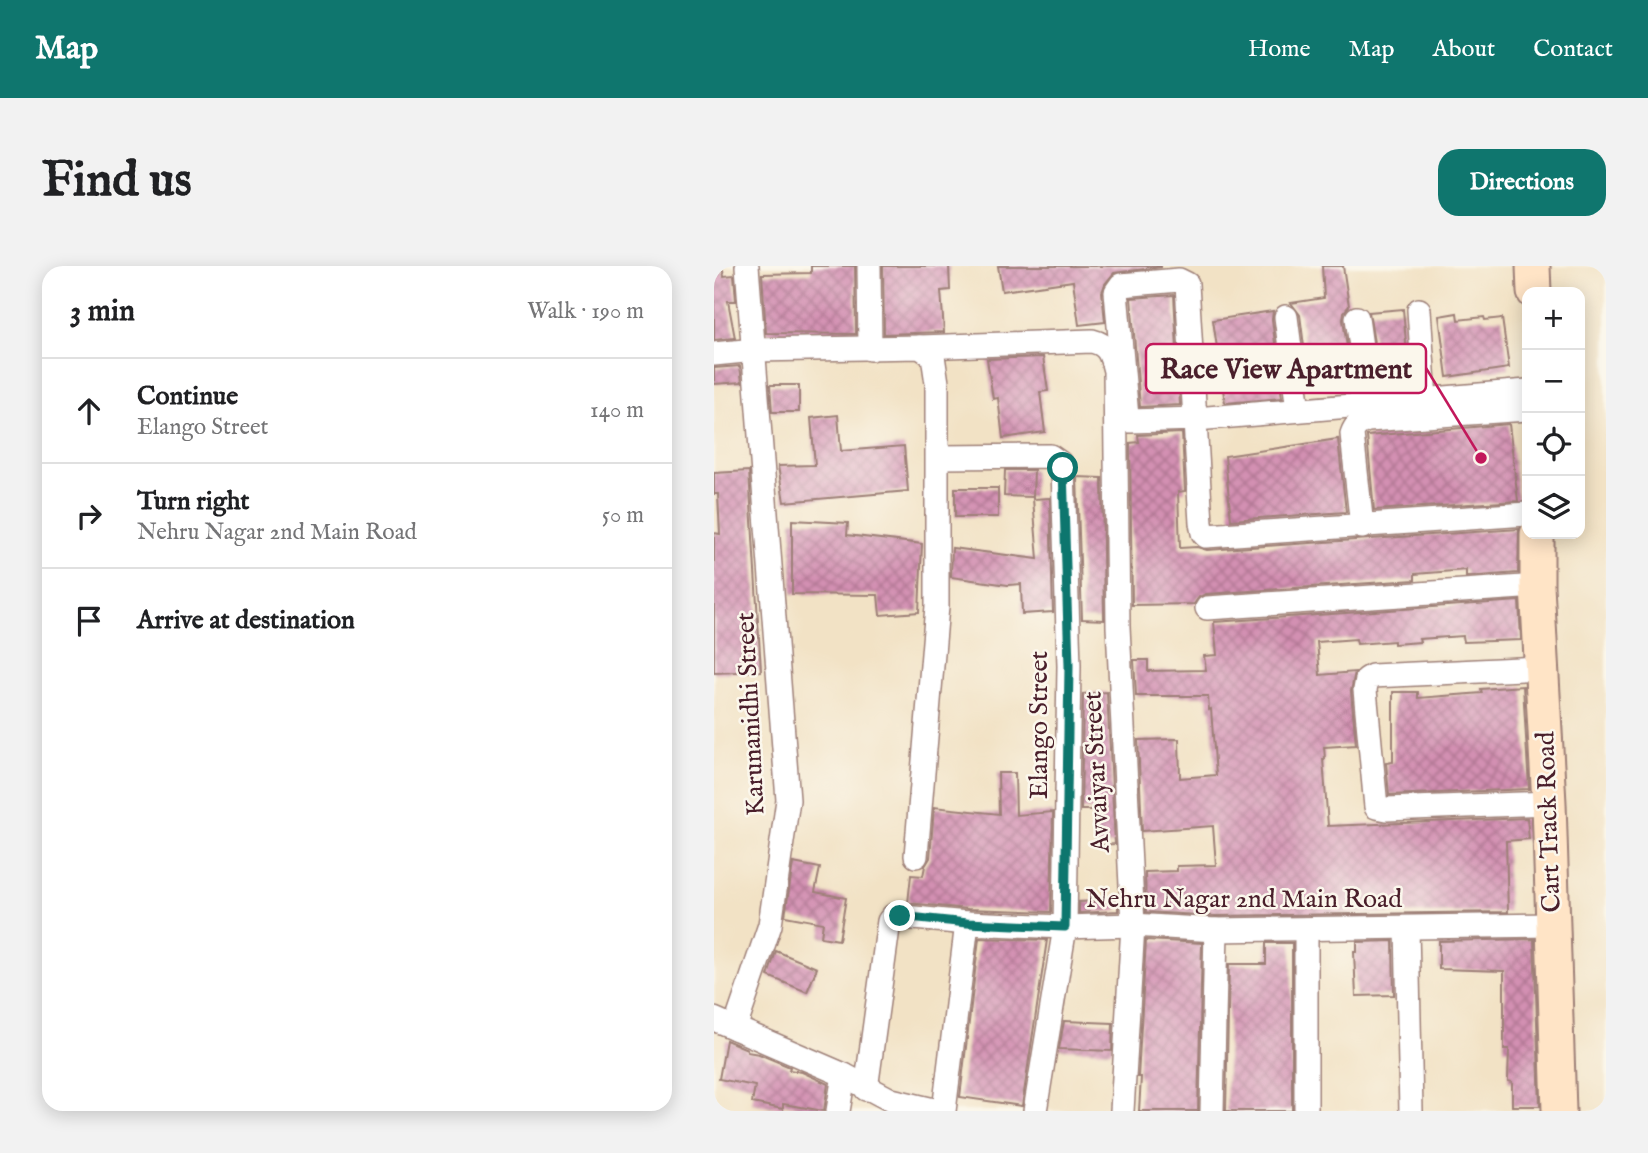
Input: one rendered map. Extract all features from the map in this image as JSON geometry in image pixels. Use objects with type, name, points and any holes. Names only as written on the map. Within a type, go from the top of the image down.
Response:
[{"type":"street","name":"Karunanidhi Street","points":[[735,1028],[770,925],[788,800],[747,266]]},
{"type":"street","points":[[869,266],[870,349]]},
{"type":"street","points":[[1534,266],[1534,287]]},
{"type":"street","points":[[1522,391],[1196,419],[1128,419],[1116,292],[1121,285],[1179,279],[1187,284],[1196,419],[1200,523],[1206,536],[1522,514]]},
{"type":"street","points":[[1419,310],[1424,399]]},
{"type":"street","points":[[1286,317],[1298,410]]},
{"type":"street","points":[[1357,318],[1369,404]]},
{"type":"street","name":"Avvaiyar Street","points":[[920,347],[1092,341],[1107,347],[1111,354],[1115,371],[1118,627],[1133,925],[1122,1111]]},
{"type":"street","points":[[714,354],[755,350],[920,347],[933,356],[936,367],[938,457],[937,606],[916,856]]},
{"type":"street","points":[[1362,527],[1352,434],[1358,423],[1368,420],[1522,409]]},
{"type":"street","name":"Elango Street","points":[[938,457],[1050,456],[1063,468],[1069,666],[1065,927],[1035,1111]]},
{"type":"street","name":"Cart Track Road","points":[[1537,539],[1559,1111]]},
{"type":"street","points":[[1207,608],[1537,586]]},
{"type":"street","points":[[1542,668],[1372,676],[1367,679],[1365,690],[1376,807],[1386,809],[1549,803]]},
{"type":"street","name":"Nehru Nagar 2nd Main Road","points":[[866,1089],[889,921],[893,916],[967,923],[1065,927],[1133,925],[1216,930],[1553,925]]},
{"type":"street","points":[[944,1111],[967,923]]},
{"type":"street","points":[[1407,928],[1411,1111]]},
{"type":"street","points":[[1306,929],[1306,1111]]},
{"type":"street","points":[[1212,1111],[1216,930]]},
{"type":"street","points":[[714,1019],[844,1075],[890,1106],[938,1111]]},
{"type":"street","points":[[838,1111],[844,1075]]},
{"type":"building","points":[[811,266],[855,266],[856,334],[766,333],[762,274],[811,273]]},
{"type":"building","points":[[883,266],[949,266],[950,290],[941,291],[944,332],[884,334]]},
{"type":"building","points":[[998,266],[1161,267],[1114,273],[1102,292],[1105,322],[1079,325],[1073,281],[1002,291]]},
{"type":"building","points":[[1322,266],[1343,266],[1349,306],[1344,312],[1343,320],[1352,380],[1309,386],[1300,315],[1291,303],[1324,298]]},
{"type":"building","points":[[723,270],[724,276],[734,275],[736,301],[728,301],[735,338],[714,340],[714,271]]},
{"type":"building","points":[[1174,295],[1180,405],[1140,407],[1131,298]]},
{"type":"building","points":[[1403,309],[1409,376],[1380,379],[1369,312]]},
{"type":"building","points":[[1273,311],[1282,398],[1225,403],[1213,320]]},
{"type":"building","points":[[1457,313],[1458,320],[1502,318],[1509,368],[1447,377],[1439,316]]},
{"type":"building","points":[[1043,357],[1048,391],[1040,392],[1045,432],[1003,438],[998,398],[993,399],[987,359]]},
{"type":"building","points":[[740,366],[742,382],[714,384],[714,368]]},
{"type":"building","points":[[770,385],[799,385],[799,412],[772,412]]},
{"type":"building","points":[[838,415],[841,451],[904,446],[908,491],[784,502],[778,466],[815,465],[811,418]]},
{"type":"building","points":[[1509,424],[1518,501],[1374,510],[1367,436]]},
{"type":"building","points":[[1182,433],[1185,491],[1178,492],[1180,548],[1197,547],[1207,550],[1519,529],[1518,573],[1466,577],[1466,570],[1415,574],[1415,580],[1206,594],[1199,597],[1194,604],[1132,605],[1130,443],[1139,442],[1138,435]]},
{"type":"building","points":[[1338,439],[1346,512],[1231,520],[1225,456]]},
{"type":"building","points":[[1005,470],[1034,470],[1033,497],[1004,496]]},
{"type":"building","points":[[749,471],[761,671],[714,673],[714,533],[720,534],[714,473]]},
{"type":"building","points":[[1077,477],[1102,478],[1104,620],[1082,619]]},
{"type":"building","points":[[955,488],[998,488],[998,517],[955,517]]},
{"type":"building","points":[[1050,498],[1053,612],[1022,614],[1021,584],[1008,585],[951,577],[952,548],[1038,559],[1033,499]]},
{"type":"building","points":[[792,520],[848,523],[847,535],[922,544],[919,612],[880,615],[878,595],[792,594]]},
{"type":"building","points":[[1519,601],[1521,640],[1464,642],[1463,636],[1394,644],[1394,641],[1357,644],[1356,639],[1317,642],[1320,675],[1355,672],[1351,691],[1356,745],[1324,747],[1328,826],[1527,818],[1529,839],[1506,841],[1508,912],[1216,916],[1146,912],[1145,872],[1177,871],[1177,866],[1216,865],[1213,826],[1142,831],[1138,740],[1179,739],[1180,778],[1216,775],[1208,696],[1136,696],[1134,660],[1148,660],[1148,671],[1206,670],[1204,656],[1217,655],[1214,622]]},
{"type":"building","points":[[1523,686],[1529,789],[1389,795],[1386,763],[1393,762],[1393,692],[1418,692],[1418,698],[1482,693],[1481,689]]},
{"type":"building","points":[[1107,692],[1115,844],[1096,845],[1095,810],[1081,810],[1083,694]]},
{"type":"building","points":[[998,773],[1015,773],[1016,815],[1053,812],[1051,912],[968,909],[908,903],[911,875],[923,876],[930,858],[934,807],[999,814]]},
{"type":"building","points":[[793,863],[820,868],[815,892],[846,898],[839,940],[821,937],[823,923],[785,916]]},
{"type":"building","points":[[1118,900],[1118,911],[1079,913],[1079,902]]},
{"type":"building","points":[[979,938],[1047,940],[1022,1106],[960,1097]]},
{"type":"building","points":[[1534,939],[1540,1106],[1512,1106],[1512,1082],[1508,1081],[1509,1049],[1504,1049],[1504,971],[1439,969],[1439,941]]},
{"type":"building","points":[[1146,940],[1202,943],[1198,1111],[1139,1111],[1141,1077],[1138,1077]]},
{"type":"building","points":[[1393,941],[1394,995],[1356,996],[1354,952],[1357,952],[1357,942]]},
{"type":"building","points":[[1266,943],[1292,943],[1292,1111],[1226,1111],[1229,964],[1266,964]]},
{"type":"building","points":[[776,951],[817,968],[807,992],[768,976]]},
{"type":"building","points":[[1064,1021],[1113,1023],[1112,1051],[1059,1049]]},
{"type":"building","points":[[726,1040],[747,1049],[747,1052],[759,1054],[790,1067],[789,1070],[802,1072],[828,1084],[824,1111],[783,1104],[783,1109],[752,1103],[755,1086],[719,1079]]},
{"type":"place","name":"Race View Apartment","points":[[1481,458]]},
{"type":"route","points":[[900,916],[967,923],[1065,927],[1069,666],[1063,468]]}]
